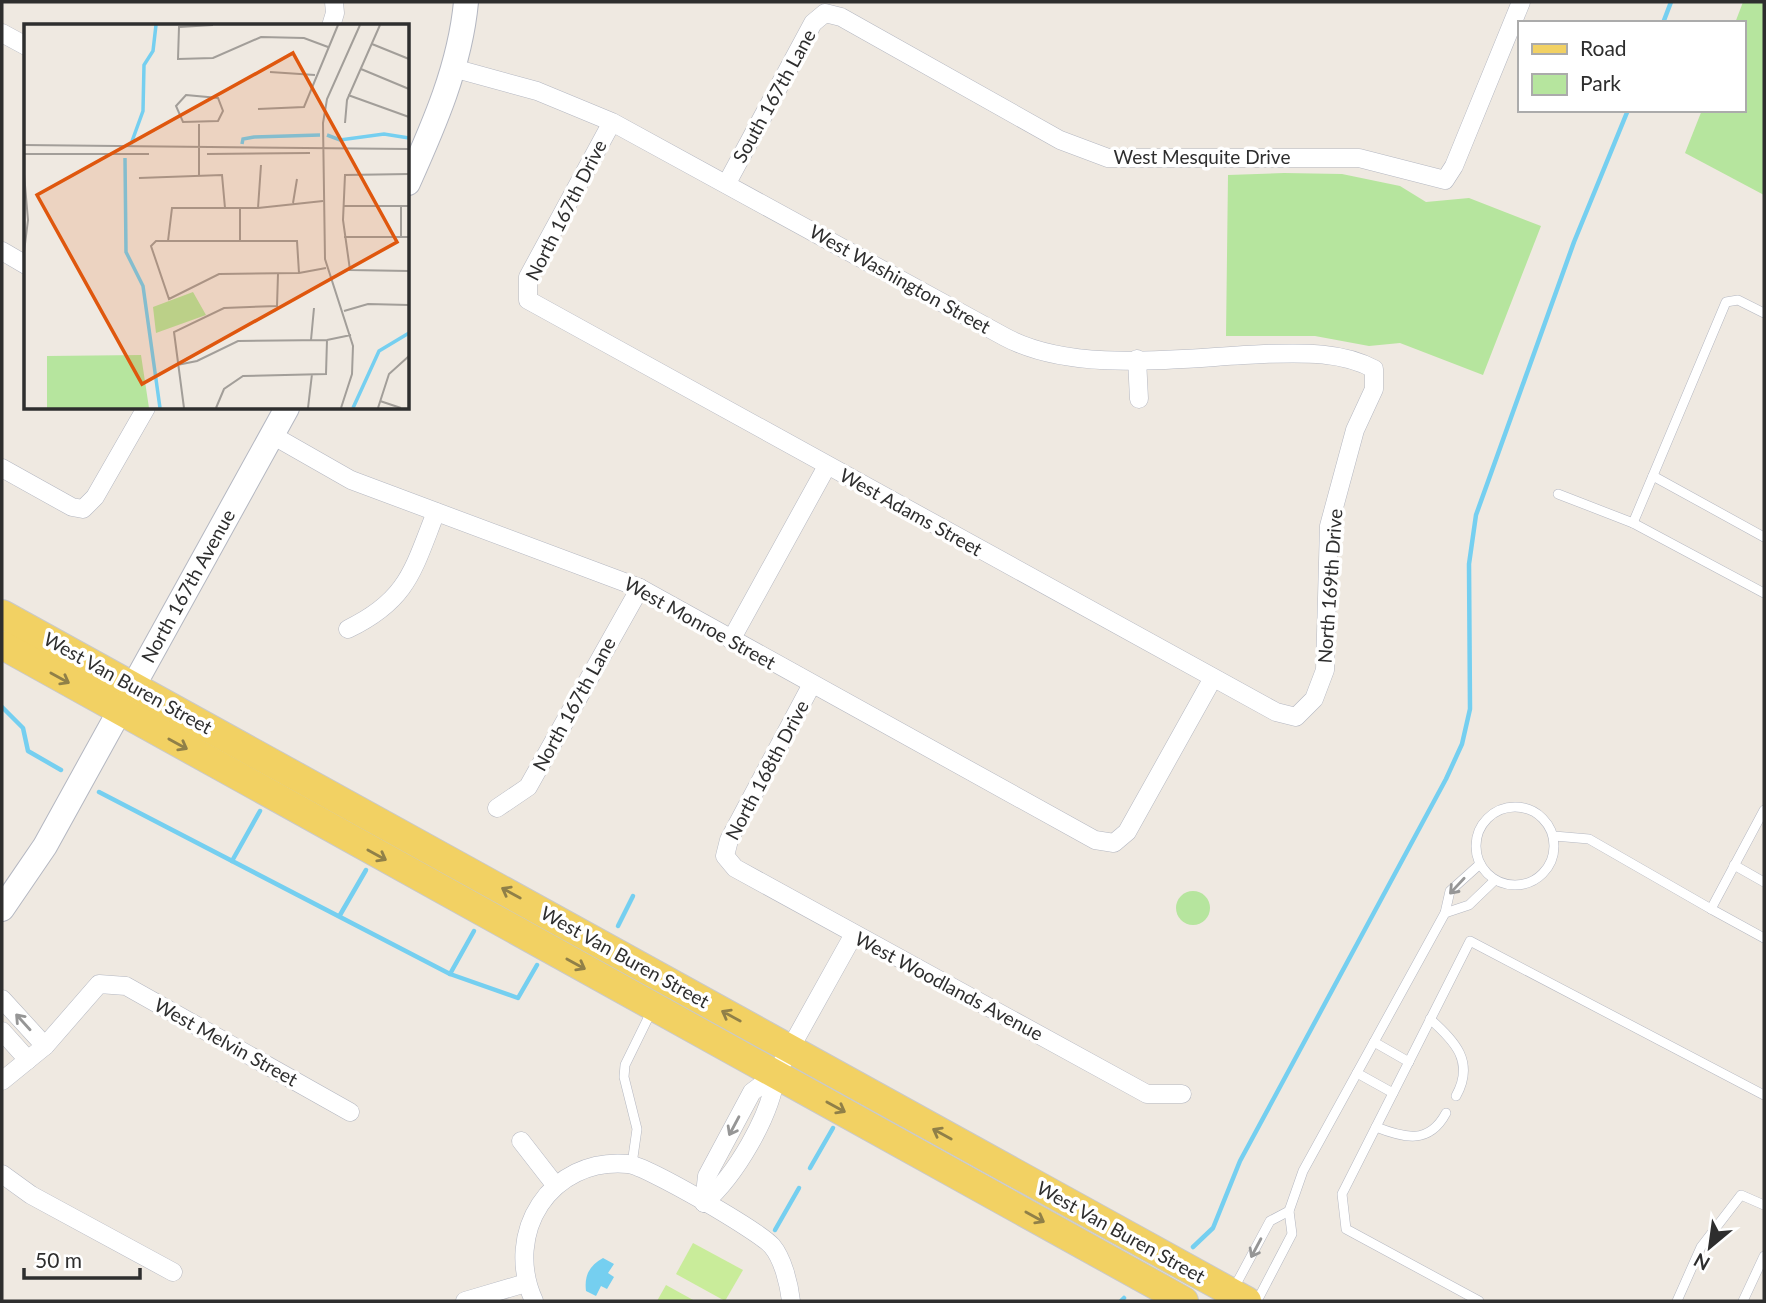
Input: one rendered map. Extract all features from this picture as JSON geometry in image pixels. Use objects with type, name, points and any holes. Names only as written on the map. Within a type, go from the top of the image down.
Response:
[{"type":"main road","name":"West Van Buren Street","points":[[2,614],[126,698],[654,1007],[1184,1301]]},
{"type":"main road","name":"West Van Buren Street","points":[[2,645],[126,698],[791,1049],[1245,1299]]},
{"type":"street","points":[[332,24],[335,13],[334,2]]},
{"type":"street","name":"West Mesquite Drive","points":[[825,13],[841,17],[1060,140],[1108,158],[1359,158],[1444,180],[1454,166],[1521,2]]},
{"type":"street","points":[[410,178],[435,122],[453,68],[465,10]]},
{"type":"street","name":"South 167th Lane","points":[[727,183],[813,23],[825,13]]},
{"type":"street","points":[[2,33],[24,45]]},
{"type":"street","name":"West Washington Street","points":[[453,68],[537,91],[612,122],[1018,344],[1039,352],[1076,360],[1296,353],[1357,360],[1374,369]]},
{"type":"street","name":"North 167th Drive","points":[[528,300],[528,276],[612,122]]},
{"type":"street","points":[[2,251],[24,264]]},
{"type":"street","name":"West Adams Street","points":[[528,300],[1213,678],[1276,712],[1296,717]]},
{"type":"street","points":[[1137,359],[1139,399]]},
{"type":"street","name":"North 169th Drive","points":[[1296,717],[1314,699],[1325,670],[1329,526],[1354,430],[1374,389],[1374,369]]},
{"type":"street","points":[[2,468],[72,507],[83,509],[95,497],[145,410]]},
{"type":"street","name":"North 167th Avenue","points":[[2,909],[45,846],[286,410]]},
{"type":"street","name":"West Monroe Street","points":[[272,435],[329,470],[639,588],[1095,840],[1114,844],[1127,832],[1213,678]]},
{"type":"street","points":[[731,640],[827,466]]},
{"type":"street","points":[[348,629],[372,618],[399,595],[414,570],[436,512]]},
{"type":"street","name":"North 167th Lane","points":[[497,808],[528,787],[639,588]]},
{"type":"street","name":"North 168th Drive","points":[[725,856],[729,840],[812,684]]},
{"type":"street","name":"West Woodlands Avenue","points":[[725,856],[735,868],[1147,1094],[1182,1094]]},
{"type":"street","points":[[704,1203],[724,1185],[731,1174],[773,1096],[776,1074],[854,934]]},
{"type":"street","name":"West Melvin Street","points":[[45,1046],[99,984],[126,986],[350,1112]]},
{"type":"street","points":[[2,999],[45,1046],[2,1081]]},
{"type":"street","points":[[2,1031],[29,1060]]},
{"type":"street","points":[[521,1142],[556,1186]]},
{"type":"street","points":[[534,1301],[526,1283],[523,1254],[527,1228],[540,1202],[556,1186],[594,1166],[632,1164],[752,1230],[772,1247],[781,1263],[791,1301]]},
{"type":"street","points":[[2,1174],[32,1195],[173,1272]]},
{"type":"street","points":[[465,1301],[526,1283]]},
{"type":"lane","points":[[1633,523],[1726,302],[1738,300],[1764,313]]},
{"type":"lane","points":[[1653,476],[1764,537]]},
{"type":"lane","points":[[1558,494],[1633,523],[1764,593]]},
{"type":"lane","points":[[1501,808],[1527,808],[1548,824],[1553,836],[1552,862],[1533,881],[1507,885],[1495,880],[1479,864],[1476,838],[1481,825],[1501,808]]},
{"type":"lane","points":[[1711,909],[1764,810]]},
{"type":"lane","points":[[1553,836],[1589,839],[1764,938]]},
{"type":"lane","points":[[1245,1299],[1292,1234],[1289,1211],[1303,1171],[1445,913],[1450,891],[1479,864]]},
{"type":"lane","points":[[1734,866],[1764,882]]},
{"type":"lane","points":[[1445,913],[1469,905],[1495,880]]},
{"type":"lane","points":[[1479,1301],[1346,1228],[1342,1194],[1470,941],[1764,1095]]},
{"type":"lane","points":[[632,1164],[638,1129],[624,1077],[625,1065],[654,1007]]},
{"type":"lane","points":[[1430,1019],[1453,1039],[1460,1050],[1465,1067],[1456,1096]]},
{"type":"lane","points":[[1374,1042],[1409,1062]]},
{"type":"lane","points":[[1357,1073],[1393,1093]]},
{"type":"lane","points":[[1376,1127],[1403,1138],[1418,1137],[1432,1129],[1446,1113]]},
{"type":"lane","points":[[1676,1301],[1702,1247],[1741,1195],[1764,1205]]},
{"type":"lane","points":[[1245,1299],[1270,1221],[1289,1211]]},
{"type":"lane","points":[[1743,1301],[1764,1256]]},
{"type":"green space","points":[[1743,2],[1764,2],[1764,195],[1685,153],[1701,112],[1745,112],[1745,21],[1736,21]]},
{"type":"green space","points":[[1342,174],[1400,186],[1426,202],[1469,198],[1541,226],[1483,375],[1400,343],[1369,346],[1315,336],[1226,336],[1228,175]]},
{"type":"green space","points":[[1193,891],[1205,896],[1210,908],[1205,920],[1193,925],[1181,920],[1176,908],[1181,896]]},
{"type":"green space","points":[[693,1243],[743,1270],[725,1301],[676,1274]]},
{"type":"green space","points":[[666,1285],[695,1301],[657,1301]]},
{"type":"water","points":[[603,1258],[614,1264],[608,1273],[614,1277],[607,1289],[601,1286],[596,1296],[586,1291],[586,1280],[591,1267]]},
{"type":"waterway","points":[[1664,21],[1671,2]]},
{"type":"waterway","points":[[1193,1247],[1213,1228],[1240,1161],[1446,779],[1462,744],[1470,709],[1469,564],[1476,515],[1574,242],[1627,112]]},
{"type":"waterway","points":[[2,707],[23,728],[28,751],[61,770]]},
{"type":"waterway","points":[[99,792],[450,974],[518,998],[537,965]]},
{"type":"waterway","points":[[232,861],[260,811]]},
{"type":"waterway","points":[[340,915],[366,870]]},
{"type":"waterway","points":[[618,926],[633,896]]},
{"type":"waterway","points":[[450,974],[474,931]]},
{"type":"waterway","points":[[810,1168],[833,1128]]},
{"type":"waterway","points":[[775,1230],[799,1188]]},
{"type":"waterway","points":[[1121,1301],[1124,1298]]}]
